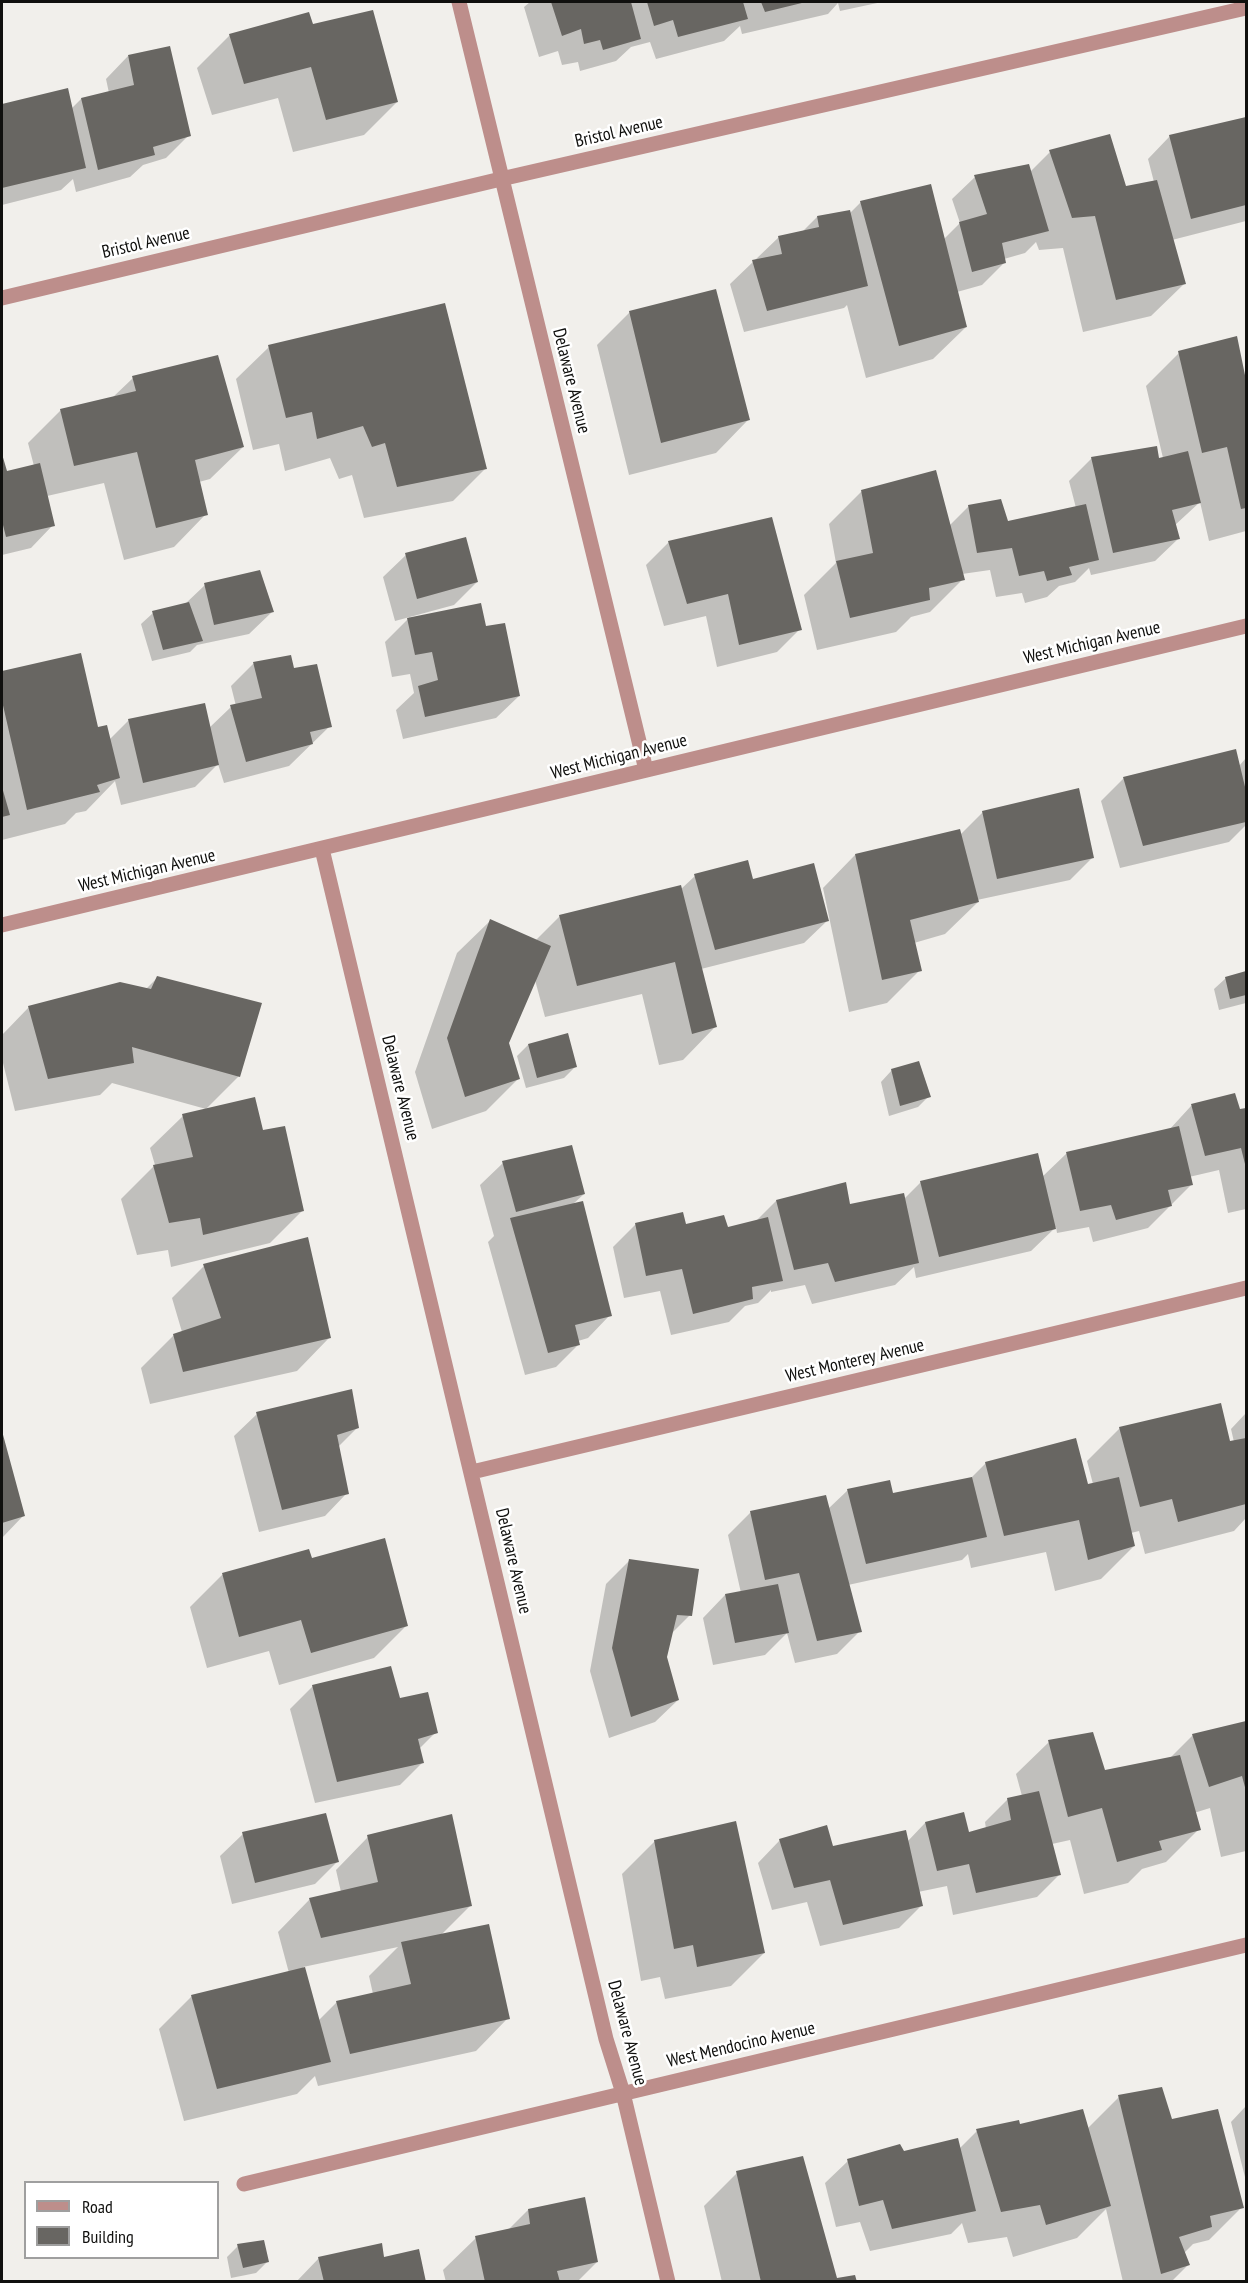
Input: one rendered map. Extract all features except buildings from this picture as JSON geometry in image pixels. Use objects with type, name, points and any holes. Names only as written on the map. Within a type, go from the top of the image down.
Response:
[{"type":"street","name":"Delaware Avenue","points":[[459,2],[646,770]]},
{"type":"street","name":"Bristol Avenue","points":[[2,298],[501,179],[1246,8]]},
{"type":"street","name":"West Michigan Avenue","points":[[2,925],[1246,626]]},
{"type":"street","name":"Delaware Avenue","points":[[322,849],[606,2039],[623,2093],[668,2282]]},
{"type":"street","name":"West Monterey Avenue","points":[[472,1472],[1246,1288]]},
{"type":"street","name":"West Mendocino Avenue","points":[[244,2184],[1246,1945]]}]
